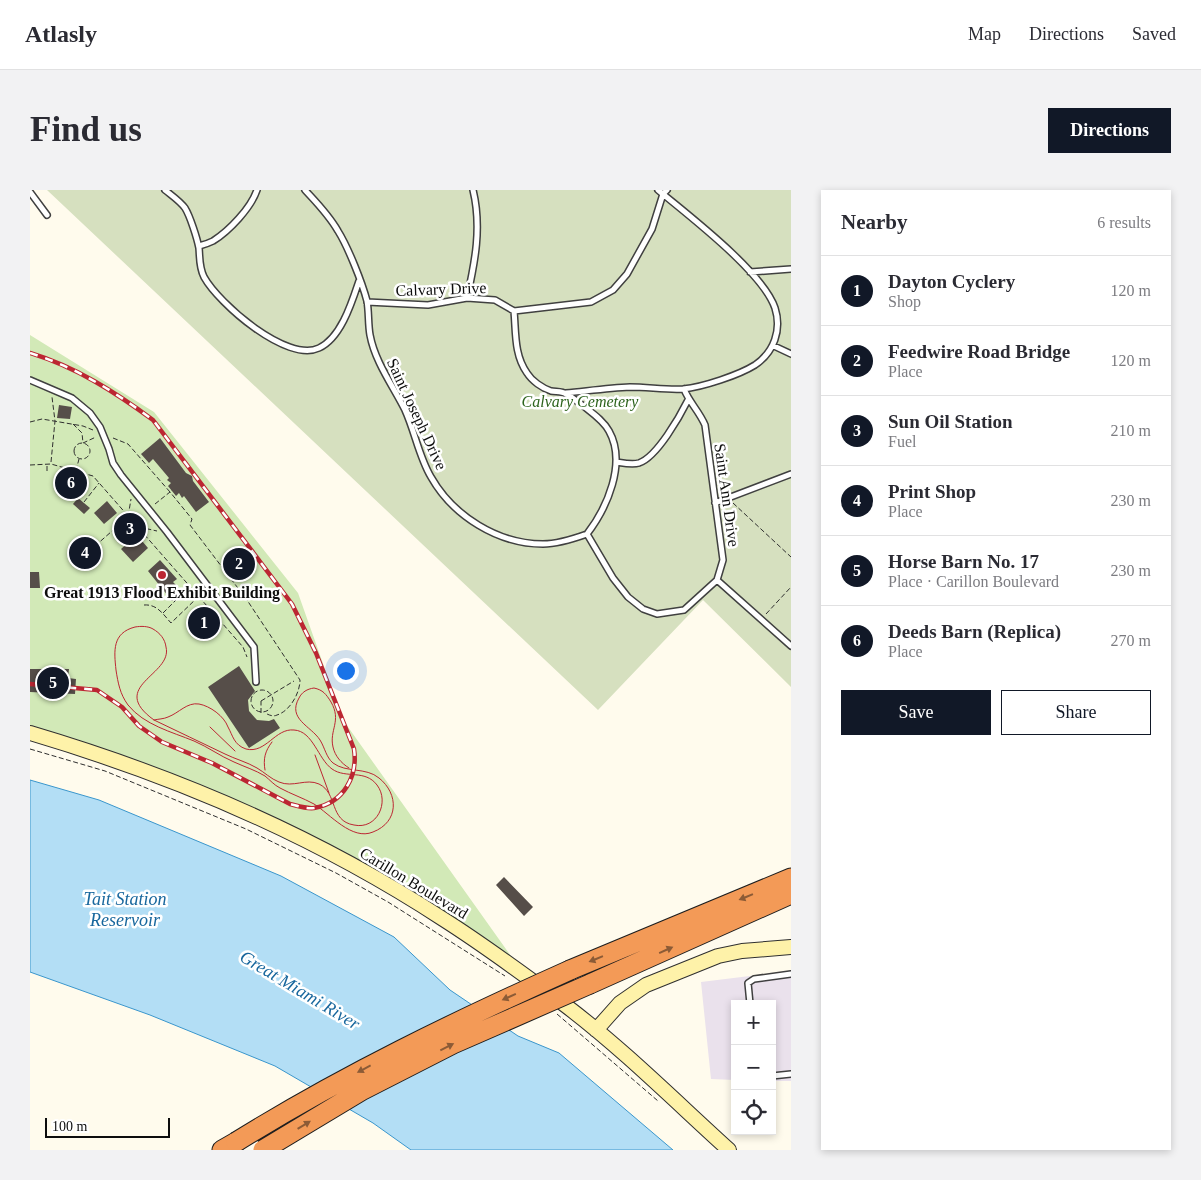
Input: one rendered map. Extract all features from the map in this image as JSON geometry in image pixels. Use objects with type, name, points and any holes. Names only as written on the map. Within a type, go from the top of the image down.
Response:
[{"type":"highway","points":[[229,1146],[326,1089],[485,1008],[570,970],[791,878]]},
{"type":"highway","points":[[263,1150],[278,1144],[361,1091],[453,1044],[791,894]]},
{"type":"street","name":"Carillon Boulevard","points":[[30,732],[170,780],[325,850],[396,890],[444,919],[565,1005],[596,1030],[729,1150]]},
{"type":"street","points":[[596,1030],[620,1003],[646,985],[718,956],[742,951],[791,947]]},
{"type":"lane","points":[[165,190],[184,208],[198,246],[199,266],[216,294],[241,317],[269,337],[286,346],[303,351],[318,349],[328,342],[346,318],[360,280]]},
{"type":"lane","points":[[198,246],[213,241],[235,222],[247,208],[257,190]]},
{"type":"lane","points":[[305,190],[324,210],[339,232],[360,280],[367,302]]},
{"type":"lane","points":[[467,298],[476,256],[478,233],[473,190]]},
{"type":"lane","points":[[658,190],[665,192],[726,248],[750,272],[768,294],[775,308],[777,333],[774,346],[764,359],[748,370],[735,376],[684,388],[629,387],[566,393],[550,390],[538,384],[528,375],[517,352],[514,311],[591,302],[613,290],[627,274],[652,229],[665,192]]},
{"type":"lane","points":[[30,192],[47,214]]},
{"type":"lane","points":[[750,272],[791,269]]},
{"type":"lane","name":"Calvary Drive","points":[[367,302],[428,305],[467,298],[495,300],[514,311]]},
{"type":"lane","name":"Saint Joseph Drive","points":[[367,302],[370,335],[378,360],[405,411],[431,477],[453,507],[475,525],[527,543],[563,542],[587,534]]},
{"type":"lane","points":[[774,346],[791,354]]},
{"type":"lane","points":[[30,380],[72,398],[90,413],[103,434],[113,463],[132,491],[167,532],[254,647],[256,682]]},
{"type":"lane","name":"Saint Ann Drive","points":[[684,388],[688,400],[700,414],[705,425],[723,560],[717,580]]},
{"type":"lane","points":[[566,393],[600,419],[614,442],[616,462],[610,494],[597,522],[587,534],[613,578],[628,596],[643,609],[657,614],[684,610],[717,580],[791,646]]},
{"type":"lane","points":[[616,462],[638,464],[647,459],[674,426],[688,400]]},
{"type":"lane","points":[[715,503],[791,474]]},
{"type":"lane","points":[[750,1000],[748,983],[754,979],[791,974]]},
{"type":"lane","points":[[776,1076],[791,1074]]},
{"type":"path","points":[[49,389],[54,401],[51,464]]},
{"type":"path","points":[[54,411],[58,412]]},
{"type":"path","points":[[73,424],[82,433],[83,443]]},
{"type":"path","points":[[83,443],[88,446],[90,453],[84,459],[79,458],[74,453],[74,448],[78,444],[103,434]]},
{"type":"path","points":[[74,478],[79,458]]},
{"type":"path","points":[[47,464],[47,471]]},
{"type":"path","points":[[30,465],[51,464],[92,476],[244,647],[248,659]]},
{"type":"path","points":[[84,502],[99,483]]},
{"type":"path","points":[[95,546],[128,517],[132,491]]},
{"type":"path","points":[[156,503],[170,492],[192,520],[190,525],[248,600],[300,680],[297,694],[282,712],[276,716],[261,713],[253,709],[251,701],[258,691],[266,690],[271,693],[273,702],[265,713]]},
{"type":"path","points":[[728,498],[791,558]]},
{"type":"path","points":[[113,506],[116,503]]},
{"type":"path","points":[[138,527],[167,532]]},
{"type":"path","points":[[143,540],[147,537]]},
{"type":"path","points":[[227,573],[254,553]]},
{"type":"path","points":[[163,613],[190,586]]},
{"type":"path","points":[[761,620],[791,587]]},
{"type":"path","points":[[144,604],[152,604],[171,623],[199,596]]},
{"type":"path","points":[[261,713],[261,701],[294,681]]},
{"type":"path","points":[[30,749],[105,770],[246,828],[336,873],[388,902],[507,977]]},
{"type":"path","points":[[557,1014],[661,1103]]},
{"type":"shaded area","points":[[791,971],[791,1081],[776,1081],[776,1000],[731,1000],[731,1080],[711,1079],[701,982]]},
{"type":"green space","name":"Calvary Cemetery","points":[[47,190],[791,190],[791,687],[703,600],[598,710]]},
{"type":"green space","points":[[30,335],[154,412],[298,593],[343,720],[513,959],[290,833],[30,733]]},
{"type":"water","name":"Tait Station Reservoir","points":[[30,780],[99,800],[281,876],[394,937],[450,990],[518,1036],[559,1053],[673,1150],[411,1150],[373,1123],[275,1066],[150,1015],[30,972]]},
{"type":"building","points":[[59,405],[72,407],[70,419],[57,418]]},
{"type":"building","points":[[160,438],[186,473],[192,476],[193,481],[209,502],[196,512],[184,496],[182,498],[179,493],[176,496],[168,486],[171,483],[167,480],[169,478],[153,459],[149,463],[141,454]]},
{"type":"building","points":[[65,474],[82,481],[76,496],[65,491],[67,487],[61,485]]},
{"type":"building","points":[[78,498],[90,508],[84,514],[73,504]]},
{"type":"building","points":[[107,501],[117,513],[104,524],[94,513]]},
{"type":"building","points":[[137,535],[148,548],[133,562],[121,549]]},
{"type":"building","points":[[89,541],[98,551],[82,565],[73,556]]},
{"type":"building","points":[[246,555],[250,561],[233,573],[229,568]]},
{"type":"building","name":"Great 1913 Flood Exhibit Building","points":[[160,560],[177,579],[173,582],[182,591],[172,601],[148,571]]},
{"type":"building","points":[[30,572],[39,572],[40,588],[30,588]]},
{"type":"building","points":[[207,613],[215,621],[200,634],[193,626]]},
{"type":"building","points":[[239,666],[255,691],[248,700],[249,711],[257,720],[269,721],[274,719],[280,728],[249,748],[208,687]]},
{"type":"building","points":[[30,669],[69,669],[68,678],[76,679],[75,694],[30,692]]},
{"type":"building","points":[[504,877],[533,907],[524,916],[496,885]]},
{"type":"tram line","points":[[154,720],[168,717],[187,706],[203,705],[220,715],[236,743],[246,749],[253,750],[265,745],[287,730],[301,732],[311,740],[332,769],[337,772],[367,777],[372,780],[381,792],[382,806],[375,819],[369,823],[354,825],[346,822],[337,813],[325,788],[319,784],[314,782],[284,784],[253,766],[154,720],[141,708],[137,698],[139,689],[166,657],[166,647],[162,636],[158,632],[149,627],[135,627],[127,630],[118,638],[115,650],[115,663],[123,697],[128,705],[142,718],[265,776],[278,787],[314,804],[349,830],[365,834],[373,832],[388,822],[392,815],[393,799],[386,785],[379,778],[368,772],[344,768],[333,763],[320,740],[298,717],[296,705],[299,698],[305,691],[314,688],[320,690],[331,702],[335,715],[333,747],[339,759],[349,768]]},
{"type":"tram line","points":[[210,727],[235,751]]},
{"type":"tram line","points":[[265,770],[265,755],[272,742]]},
{"type":"tram line","points":[[315,755],[329,793]]},
{"type":"railway","points":[[30,353],[63,365],[94,381],[153,420],[292,604],[316,653],[354,749],[354,769],[347,787],[341,794],[324,805],[308,808],[290,804],[212,763],[162,742],[139,726],[122,707],[97,690],[30,684]]},
{"type":"place","name":"Deeds Barn (Replica)","points":[[71,483]]},
{"type":"place","name":"Sun Oil Station","points":[[130,529]]},
{"type":"place","name":"Print Shop","points":[[85,553]]},
{"type":"place","name":"Feedwire Road Bridge","points":[[239,564]]},
{"type":"place","name":"Great 1913 Flood Exhibit Building","points":[[162,575]]},
{"type":"place","name":"Dayton Cyclery","points":[[204,623]]},
{"type":"place","name":"Horse Barn No. 17","points":[[53,683]]},
{"type":"water label","name":"Great Miami River","points":[[300,990]]}]
